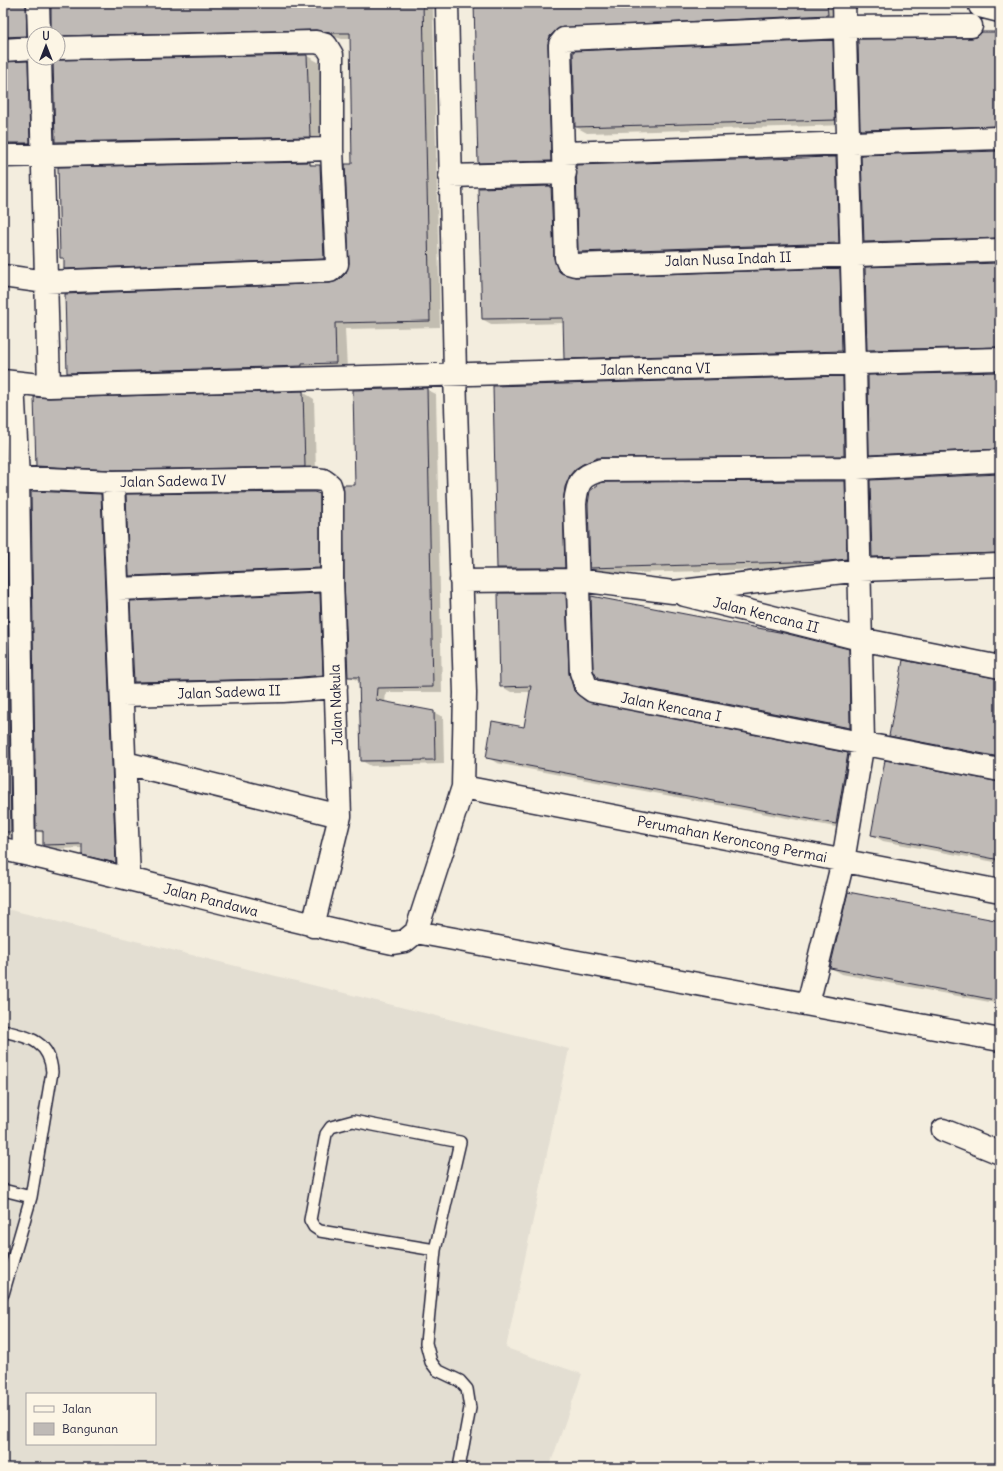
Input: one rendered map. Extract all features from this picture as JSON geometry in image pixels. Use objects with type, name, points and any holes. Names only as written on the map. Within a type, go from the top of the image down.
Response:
[{"type":"street","points":[[38,3],[39,26]]},
{"type":"street","points":[[447,3],[450,176],[464,693],[463,788],[416,932],[1000,1040]]},
{"type":"street","points":[[808,1004],[843,861],[863,742],[855,364],[844,3]]},
{"type":"street","points":[[980,3],[980,6],[1000,11]]},
{"type":"street","name":"Jalan Nusa Indah II","points":[[971,26],[844,27],[566,38],[560,44],[565,163],[566,258],[568,263],[572,265],[1000,250]]},
{"type":"street","points":[[3,276],[46,282],[333,269],[337,264],[332,149],[332,55],[330,49],[323,44],[66,48]]},
{"type":"street","points":[[3,50],[26,49]]},
{"type":"street","points":[[40,66],[49,386]]},
{"type":"street","points":[[450,176],[565,163],[848,144],[1000,138]]},
{"type":"street","points":[[3,156],[332,149]]},
{"type":"street","name":"Jalan Kencana VI","points":[[8,382],[49,386],[1000,359]]},
{"type":"street","points":[[8,382],[24,854]]},
{"type":"street","points":[[579,580],[575,504],[576,489],[581,479],[589,473],[601,470],[857,468],[1000,461]]},
{"type":"street","name":"Jalan Sadewa IV","points":[[11,478],[113,482],[315,479],[328,482]]},
{"type":"street","points":[[113,482],[129,879]]},
{"type":"street","name":"Jalan Nakula","points":[[313,926],[340,816],[332,580],[332,492],[328,482]]},
{"type":"street","points":[[461,581],[579,580],[673,592],[860,570],[1000,565]]},
{"type":"street","points":[[118,589],[332,580]]},
{"type":"street","name":"Jalan Kencana I","points":[[579,580],[581,672],[586,686],[593,691],[863,742],[1000,770]]},
{"type":"street","name":"Jalan Kencana II","points":[[673,592],[860,639],[1000,667]]},
{"type":"street","name":"Jalan Sadewa II","points":[[122,695],[283,691],[336,686]]},
{"type":"street","points":[[125,763],[340,816]]},
{"type":"street","name":"Perumahan Keroncong Permai","points":[[463,788],[1000,891]]},
{"type":"street","name":"Jalan Pandawa","points":[[3,849],[129,879],[313,926],[393,943],[405,941],[416,932]]},
{"type":"street","points":[[943,1130],[1000,1153]]},
{"type":"lane","points":[[3,1031],[26,1037],[38,1043],[46,1051],[51,1061],[52,1072],[31,1197],[3,1294]]},
{"type":"lane","points":[[435,1250],[320,1231],[314,1227],[310,1220],[326,1134],[331,1127],[353,1121],[460,1142],[435,1250],[426,1343],[431,1362],[438,1370],[460,1381],[467,1389],[470,1408],[459,1468]]},
{"type":"lane","points":[[3,1190],[31,1197]]},
{"type":"shaded area","points":[[3,908],[569,1049],[506,1348],[582,1374],[549,1468],[3,1468]]},
{"type":"building","points":[[3,3],[26,3],[26,36],[3,37]]},
{"type":"building","points":[[51,3],[423,3],[430,321],[335,323],[336,363],[302,364],[302,366],[67,373],[65,294],[330,283],[339,280],[346,273],[349,263],[345,164],[352,164],[350,33],[330,33],[316,30],[66,36],[66,26],[51,26]]},
{"type":"building","points":[[474,3],[827,3],[828,15],[559,28],[550,36],[548,44],[551,161],[478,163]]},
{"type":"building","points":[[982,32],[1000,32],[1000,126],[860,130],[858,39],[971,38],[977,37]]},
{"type":"building","points":[[833,40],[835,120],[575,127],[573,51]]},
{"type":"building","points":[[307,55],[310,137],[55,142],[53,66],[66,66],[66,60]]},
{"type":"building","points":[[26,61],[26,66],[28,66],[30,143],[3,143],[3,62]]},
{"type":"building","points":[[1000,151],[1000,238],[864,242],[861,155]]},
{"type":"building","points":[[836,157],[839,243],[578,252],[576,165]]},
{"type":"building","points":[[310,162],[310,165],[320,165],[324,259],[64,269],[64,258],[60,258],[58,167]]},
{"type":"building","points":[[551,186],[554,258],[560,272],[575,277],[840,268],[842,351],[564,359],[563,318],[482,319],[478,188]]},
{"type":"building","points":[[1000,263],[1000,347],[867,350],[865,267]]},
{"type":"building","points":[[1000,372],[1000,449],[869,455],[868,375]]},
{"type":"building","points":[[843,376],[844,456],[597,458],[575,469],[570,475],[565,487],[563,504],[565,568],[497,568],[493,386]]},
{"type":"building","points":[[427,388],[433,687],[377,688],[376,700],[434,711],[435,760],[361,761],[359,677],[348,677],[344,580],[343,485],[355,485],[353,390]]},
{"type":"building","points":[[303,391],[305,467],[113,470],[36,466],[34,397],[49,398]]},
{"type":"building","points":[[1000,474],[1000,553],[872,557],[870,480]]},
{"type":"building","points":[[845,481],[847,559],[828,561],[590,568],[588,504],[590,491],[603,482]]},
{"type":"building","points":[[3,490],[6,490],[11,832],[3,832]]},
{"type":"building","points":[[31,491],[101,494],[116,863],[82,855],[82,844],[43,845],[43,831],[36,831]]},
{"type":"building","points":[[314,492],[320,494],[320,568],[129,576],[126,494]]},
{"type":"building","points":[[320,593],[323,675],[282,679],[134,682],[130,601]]},
{"type":"building","points":[[498,593],[566,593],[569,673],[574,691],[586,701],[848,753],[836,824],[486,758],[492,721],[524,727],[531,686],[500,687]]},
{"type":"building","points":[[591,596],[784,633],[849,649],[850,728],[598,679],[593,670]]},
{"type":"building","points":[[903,660],[1000,679],[1000,757],[889,736]]},
{"type":"building","points":[[885,760],[1000,782],[1000,860],[871,835]]},
{"type":"building","points":[[848,892],[1000,921],[1000,1001],[830,968]]}]
